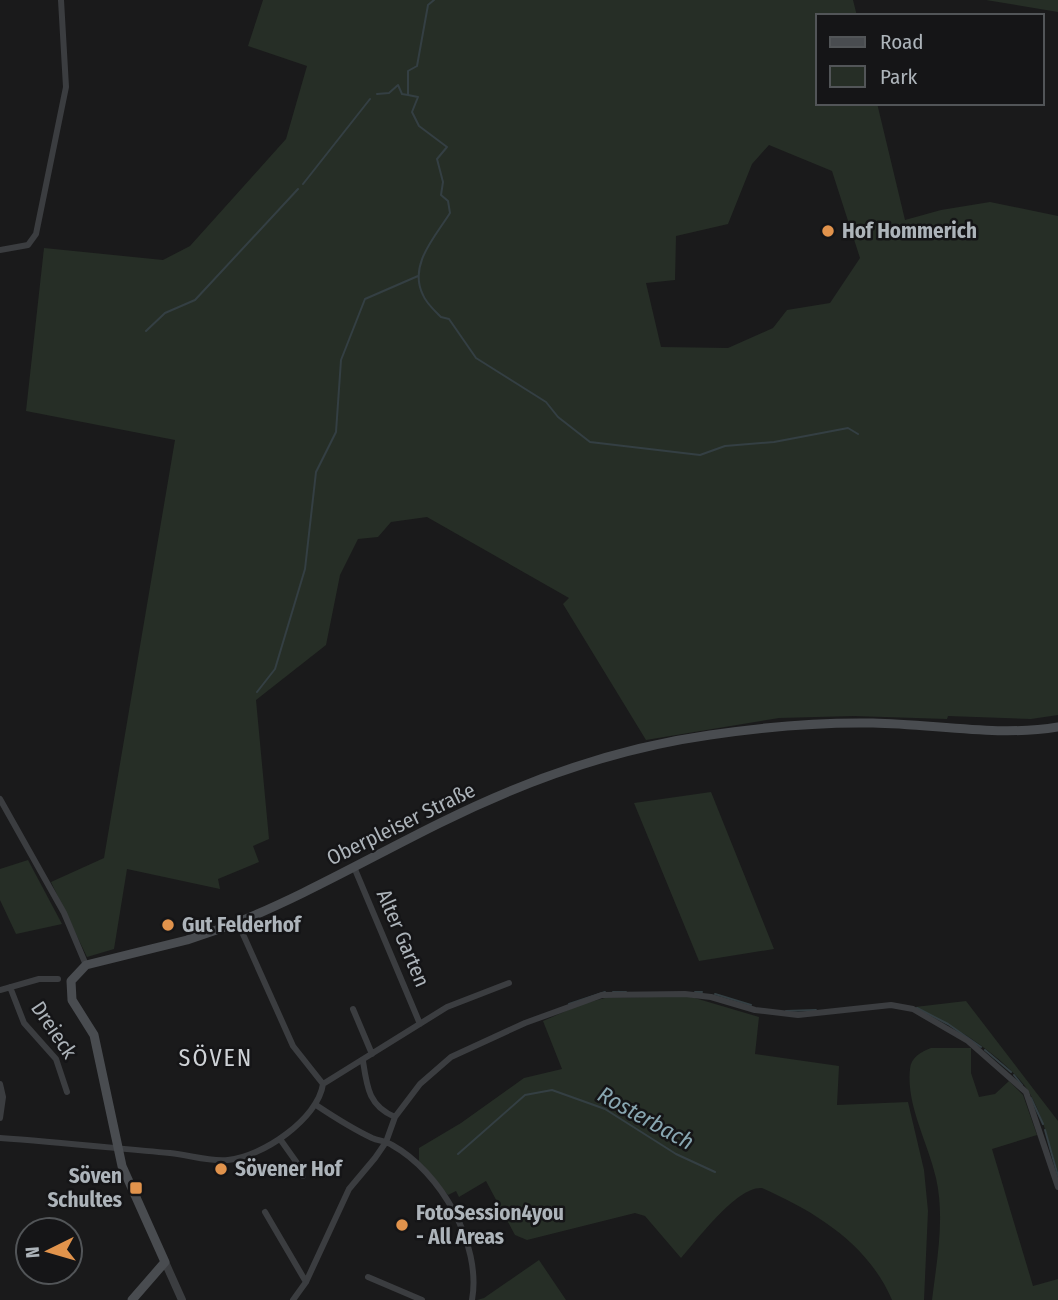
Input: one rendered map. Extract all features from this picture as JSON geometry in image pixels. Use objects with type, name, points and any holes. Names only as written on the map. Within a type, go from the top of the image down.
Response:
[{"type":"main road","name":"Oberpleiser Straße","points":[[86,965],[187,940],[238,923],[514,790],[626,753],[692,738],[795,726],[872,723],[1013,730],[1058,727]]},
{"type":"main road","points":[[86,965],[71,981],[71,994],[94,1035],[116,1148],[165,1262],[132,1300]]},
{"type":"street","points":[[0,250],[28,245],[36,234],[66,87],[61,0]]},
{"type":"street","points":[[0,799],[64,913],[86,965]]},
{"type":"street","name":"Alter Garten","points":[[354,867],[420,1024]]},
{"type":"street","points":[[238,923],[293,1046],[323,1084]]},
{"type":"street","points":[[0,990],[39,979],[58,979]]},
{"type":"street","points":[[0,1138],[228,1160],[258,1152],[280,1139],[316,1105],[323,1084],[447,1007],[509,983]]},
{"type":"street","name":"Dreieck","points":[[10,987],[24,1023],[57,1059],[67,1092]]},
{"type":"street","points":[[293,1300],[306,1282],[349,1189],[386,1142],[395,1117],[420,1084],[451,1057],[579,1002],[602,995],[711,997],[755,1010],[798,1015],[891,1005],[913,1009],[937,1020],[968,1041],[1026,1092],[1058,1187]]},
{"type":"street","points":[[353,1009],[372,1054]]},
{"type":"street","points":[[363,1061],[370,1099],[376,1108],[395,1117]]},
{"type":"street","points":[[0,1084],[3,1097],[0,1118]]},
{"type":"street","points":[[316,1105],[373,1139],[386,1142],[414,1163],[452,1208],[469,1248],[475,1284],[472,1300]]},
{"type":"street","points":[[280,1139],[302,1170],[303,1176]]},
{"type":"street","points":[[265,1212],[306,1282]]},
{"type":"street","points":[[165,1262],[182,1300]]},
{"type":"street","points":[[368,1277],[422,1300]]},
{"type":"green space","points":[[263,0],[853,0],[856,14],[816,14],[816,105],[877,105],[905,220],[941,210],[990,202],[1058,216],[1058,715],[1031,719],[948,716],[947,719],[854,716],[779,718],[646,740],[563,604],[569,598],[427,517],[391,522],[378,537],[358,539],[340,575],[326,645],[256,700],[269,839],[253,846],[259,862],[218,879],[220,889],[127,869],[114,949],[87,957],[51,882],[104,858],[175,440],[26,411],[44,248],[163,260],[190,246],[286,139],[307,66],[248,46]],"holes":[[[769,145],[832,171],[860,258],[830,303],[787,310],[773,328],[728,348],[661,347],[646,283],[675,280],[676,236],[728,224],[752,164]]]},
{"type":"green space","points":[[986,0],[1058,0],[1058,12]]},
{"type":"green space","points":[[711,792],[774,949],[699,961],[634,803]]},
{"type":"green space","points":[[28,860],[62,924],[16,934],[0,900],[0,869]]},
{"type":"green space","points":[[688,996],[759,1017],[755,1054],[839,1066],[837,1105],[908,1102],[924,1170],[928,1211],[924,1300],[892,1300],[882,1280],[855,1246],[821,1219],[762,1188],[741,1195],[730,1204],[681,1258],[645,1216],[635,1213],[527,1240],[515,1235],[486,1181],[459,1197],[456,1191],[448,1195],[419,1161],[419,1148],[461,1123],[524,1078],[562,1069],[543,1021],[582,1004],[605,998]]},
{"type":"green space","points":[[966,1001],[1058,1121],[1058,1172],[1041,1116],[1025,1086],[989,1051],[945,1022],[915,1007]]},
{"type":"green space","points":[[931,1048],[971,1048],[971,1073],[979,1097],[995,1094],[1009,1081],[1023,1095],[1037,1135],[992,1149],[1033,1286],[1058,1279],[1058,1300],[932,1300],[939,1239],[939,1193],[914,1110],[910,1083],[912,1061]]},
{"type":"green space","points":[[539,1260],[566,1300],[477,1300],[484,1298]]},
{"type":"waterway","points":[[434,0],[428,5],[417,66],[408,71],[408,95],[418,97],[412,112],[419,126],[447,147],[437,159],[443,182],[441,195],[448,201],[450,213],[425,252],[419,284],[428,304],[441,317],[449,319],[476,358],[546,402],[558,417],[590,442],[700,455],[725,446],[774,442],[848,428],[858,434]]},
{"type":"waterway","points":[[377,94],[389,93],[398,85],[402,94],[408,95]]},
{"type":"waterway","points":[[303,184],[370,99]]},
{"type":"waterway","points":[[146,331],[165,313],[195,300],[298,189]]},
{"type":"waterway","points":[[257,692],[275,669],[305,569],[316,472],[336,432],[341,360],[365,299],[418,276]]},
{"type":"waterway","points":[[569,1004],[605,992]]},
{"type":"waterway","points":[[613,992],[626,992]]},
{"type":"waterway","points":[[695,992],[702,992]]},
{"type":"waterway","points":[[715,994],[751,1005]]},
{"type":"waterway","points":[[917,1008],[948,1024],[981,1047]]},
{"type":"waterway","points":[[786,1011],[816,1010]]},
{"type":"waterway","points":[[985,1050],[1011,1072]]},
{"type":"waterway","points":[[1014,1075],[1022,1085]]},
{"type":"waterway","name":"Rosterbach","points":[[458,1154],[525,1095],[552,1090],[605,1109],[676,1154],[715,1172]]},
{"type":"waterway","points":[[1031,1098],[1043,1124]]},
{"type":"waterway","points":[[1045,1130],[1058,1176]]},
{"type":"place","name":"Hof Hommerich","points":[[828,231]]},
{"type":"place","name":"Gut Felderhof","points":[[168,925]]},
{"type":"place","name":"Sövener Hof","points":[[221,1169]]},
{"type":"place","name":"Söven Schultes","points":[[136,1188]]},
{"type":"place","name":"FotoSession4you - All Areas","points":[[402,1225]]},
{"type":"district","name":"SÖVEN","points":[[216,1058]]}]
